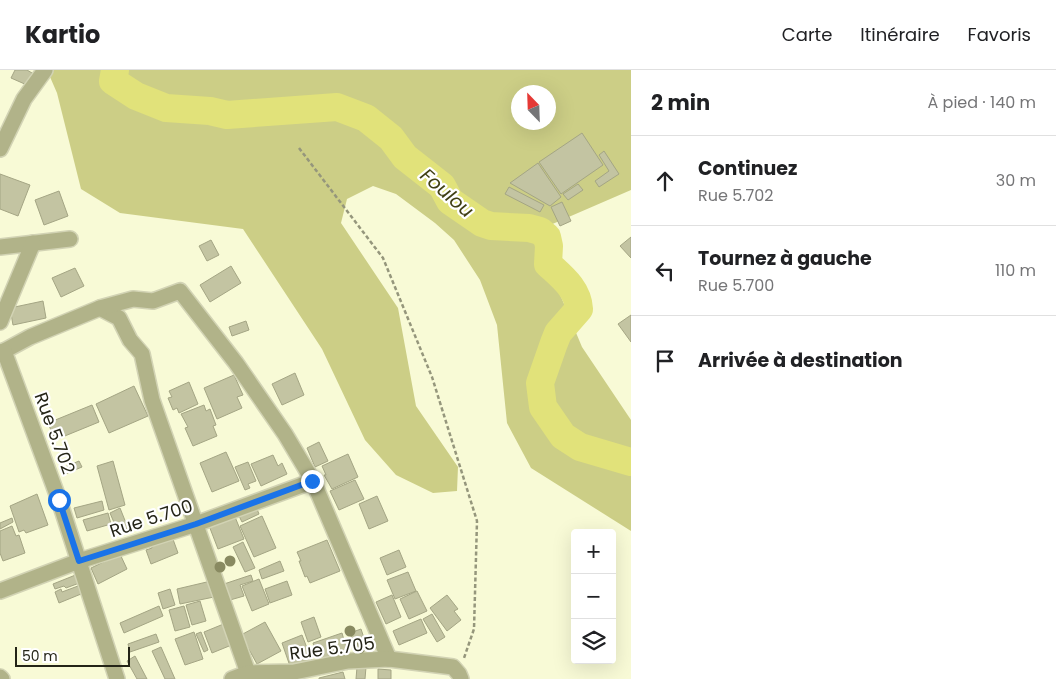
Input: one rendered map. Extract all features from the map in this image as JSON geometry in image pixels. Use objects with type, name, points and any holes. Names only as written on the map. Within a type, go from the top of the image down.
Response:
[{"type":"street","points":[[0,148],[24,99],[45,70]]},
{"type":"street","points":[[0,247],[70,239]]},
{"type":"street","points":[[0,322],[33,243]]},
{"type":"street","points":[[2,351],[30,337],[100,308],[133,299],[154,301],[180,291],[236,363],[285,434],[312,481],[389,659]]},
{"type":"street","points":[[100,308],[119,318],[130,340],[142,354],[152,400],[248,673]]},
{"type":"street","name":"Rue 5.702","points":[[2,351],[45,459],[117,679]]},
{"type":"street","name":"Rue 5.700","points":[[0,591],[79,561],[196,524],[312,481]]},
{"type":"street","name":"Rue 5.705","points":[[232,679],[248,673],[294,672],[348,661],[389,659],[453,667],[460,676]]},
{"type":"path","points":[[299,148],[383,258],[432,378],[477,521],[474,629],[460,676]]},
{"type":"green space","points":[[47,70],[631,70],[631,190],[534,232],[582,347],[631,420],[631,531],[531,468],[507,423],[497,325],[480,280],[454,240],[435,223],[396,194],[373,186],[347,199],[341,223],[398,308],[416,406],[458,467],[457,491],[433,493],[396,475],[365,440],[322,349],[243,229],[120,213],[81,189],[57,93]]},
{"type":"building","points":[[15,70],[27,70],[32,73],[27,85],[11,78]]},
{"type":"building","points":[[582,133],[603,165],[561,194],[539,162]]},
{"type":"building","points":[[604,151],[619,174],[599,187],[595,181],[609,171],[599,155]]},
{"type":"building","points":[[538,163],[561,197],[550,206],[510,183]]},
{"type":"building","points":[[0,174],[30,185],[18,216],[0,209]]},
{"type":"building","points":[[578,184],[583,190],[568,200],[563,194]]},
{"type":"building","points":[[509,187],[544,205],[540,212],[505,194]]},
{"type":"building","points":[[59,191],[68,216],[44,225],[35,200]]},
{"type":"building","points":[[562,202],[571,221],[560,226],[551,207]]},
{"type":"building","points":[[631,237],[631,258],[620,246]]},
{"type":"building","points":[[211,240],[219,255],[207,261],[199,246]]},
{"type":"building","points":[[231,266],[241,283],[210,302],[200,285]]},
{"type":"building","points":[[75,268],[84,286],[61,297],[52,278]]},
{"type":"building","points":[[43,301],[46,318],[13,325],[10,308]]},
{"type":"building","points":[[631,315],[631,342],[618,324]]},
{"type":"building","points":[[246,321],[249,330],[232,336],[229,327]]},
{"type":"building","points":[[295,373],[304,395],[282,405],[272,384]]},
{"type":"building","points":[[234,375],[243,395],[237,397],[242,408],[217,419],[204,388]]},
{"type":"building","points":[[189,382],[198,404],[179,413],[177,408],[173,410],[168,398],[172,397],[169,391]]},
{"type":"building","points":[[134,386],[148,416],[109,433],[96,404]]},
{"type":"building","points":[[92,405],[99,422],[55,440],[48,423]]},
{"type":"building","points":[[204,405],[206,411],[210,409],[216,425],[213,426],[217,436],[193,446],[185,428],[188,427],[181,414]]},
{"type":"building","points":[[319,442],[328,461],[315,467],[307,448]]},
{"type":"building","points":[[226,452],[239,481],[212,492],[200,463]]},
{"type":"building","points":[[348,454],[358,477],[332,489],[324,475],[326,475],[322,466]]},
{"type":"building","points":[[273,455],[278,466],[282,463],[287,474],[261,486],[251,464]]},
{"type":"building","points":[[79,461],[82,467],[63,475],[60,469]]},
{"type":"building","points":[[113,461],[125,505],[109,510],[97,466]]},
{"type":"building","points":[[248,462],[256,481],[248,484],[250,488],[245,490],[235,467]]},
{"type":"building","points":[[355,480],[364,499],[339,510],[330,491]]},
{"type":"building","points":[[37,494],[48,525],[26,533],[24,530],[19,532],[10,506]]},
{"type":"building","points":[[377,496],[388,521],[369,529],[359,504]]},
{"type":"building","points":[[102,501],[104,510],[77,518],[74,508]]},
{"type":"building","points":[[255,504],[259,514],[242,522],[237,512]]},
{"type":"building","points":[[120,508],[128,528],[118,532],[110,513]]},
{"type":"building","points":[[233,512],[244,539],[218,549],[208,523]]},
{"type":"building","points":[[108,513],[111,524],[87,531],[83,520]]},
{"type":"building","points":[[262,516],[276,548],[254,557],[240,526]]},
{"type":"building","points":[[12,518],[13,522],[0,529],[0,523]]},
{"type":"building","points":[[12,526],[16,536],[19,535],[25,553],[3,561],[0,553],[0,531]]},
{"type":"building","points":[[170,531],[178,553],[151,564],[146,550],[152,548],[149,539]]},
{"type":"building","points":[[327,540],[340,571],[310,583],[307,576],[305,577],[297,552]]},
{"type":"building","points":[[243,542],[255,568],[245,572],[233,547]]},
{"type":"building","points":[[399,550],[406,567],[387,575],[380,558]]},
{"type":"building","points":[[120,554],[127,569],[98,584],[91,568]]},
{"type":"building","points":[[280,561],[284,571],[262,579],[259,570]]},
{"type":"building","points":[[408,572],[416,591],[395,599],[387,580]]},
{"type":"building","points":[[78,574],[82,582],[66,588],[64,586],[55,589],[53,584]]},
{"type":"building","points":[[251,575],[253,581],[240,585],[244,596],[230,600],[224,584]]},
{"type":"building","points":[[259,579],[269,604],[252,611],[242,586]]},
{"type":"building","points":[[211,581],[214,597],[180,604],[177,589]]},
{"type":"building","points":[[287,581],[292,595],[270,603],[265,589]]},
{"type":"building","points":[[78,586],[81,594],[59,603],[55,592],[61,589],[62,592]]},
{"type":"building","points":[[170,589],[175,605],[163,609],[158,593]]},
{"type":"building","points":[[417,591],[427,611],[409,619],[400,599]]},
{"type":"building","points":[[392,595],[401,617],[386,624],[376,602]]},
{"type":"building","points":[[447,595],[458,609],[454,611],[461,620],[447,631],[430,608]]},
{"type":"building","points":[[200,601],[206,621],[192,625],[186,605]]},
{"type":"building","points":[[159,606],[163,616],[124,633],[120,623]]},
{"type":"building","points":[[184,606],[190,627],[175,631],[169,610]]},
{"type":"building","points":[[432,614],[445,637],[437,642],[423,619]]},
{"type":"building","points":[[314,617],[321,637],[308,642],[301,622]]},
{"type":"building","points":[[421,619],[427,633],[399,645],[393,631]]},
{"type":"building","points":[[265,622],[281,651],[257,664],[241,635]]},
{"type":"building","points":[[226,623],[234,644],[212,653],[204,632]]},
{"type":"building","points":[[361,629],[365,641],[354,645],[350,633]]},
{"type":"building","points":[[194,632],[203,659],[185,665],[175,639]]},
{"type":"building","points":[[201,632],[208,650],[204,652],[196,634]]},
{"type":"building","points":[[342,633],[348,654],[319,664],[313,643]]},
{"type":"building","points":[[156,634],[159,642],[130,652],[128,644]]},
{"type":"building","points":[[302,635],[312,661],[291,669],[282,643]]},
{"type":"building","points":[[161,647],[175,679],[165,679],[152,651]]},
{"type":"building","points":[[135,656],[147,679],[137,679],[127,661]]},
{"type":"building","points":[[357,667],[366,667],[365,679],[356,679]]},
{"type":"building","points":[[378,669],[391,670],[391,679],[378,679]]},
{"type":"building","points":[[343,672],[345,679],[319,679],[319,678]]},
{"type":"waterway","name":"Foulou","points":[[115,70],[113,81],[136,96],[166,108],[210,111],[227,115],[337,107],[366,118],[391,138],[405,157],[442,186],[450,201],[482,223],[491,226],[529,228],[540,231],[547,237],[549,246],[548,264],[572,289],[576,295],[579,309],[558,333],[554,343],[540,383],[543,407],[563,436],[580,447],[631,462]]},
{"type":"route","points":[[59,500],[79,561],[196,524],[312,481]]}]
